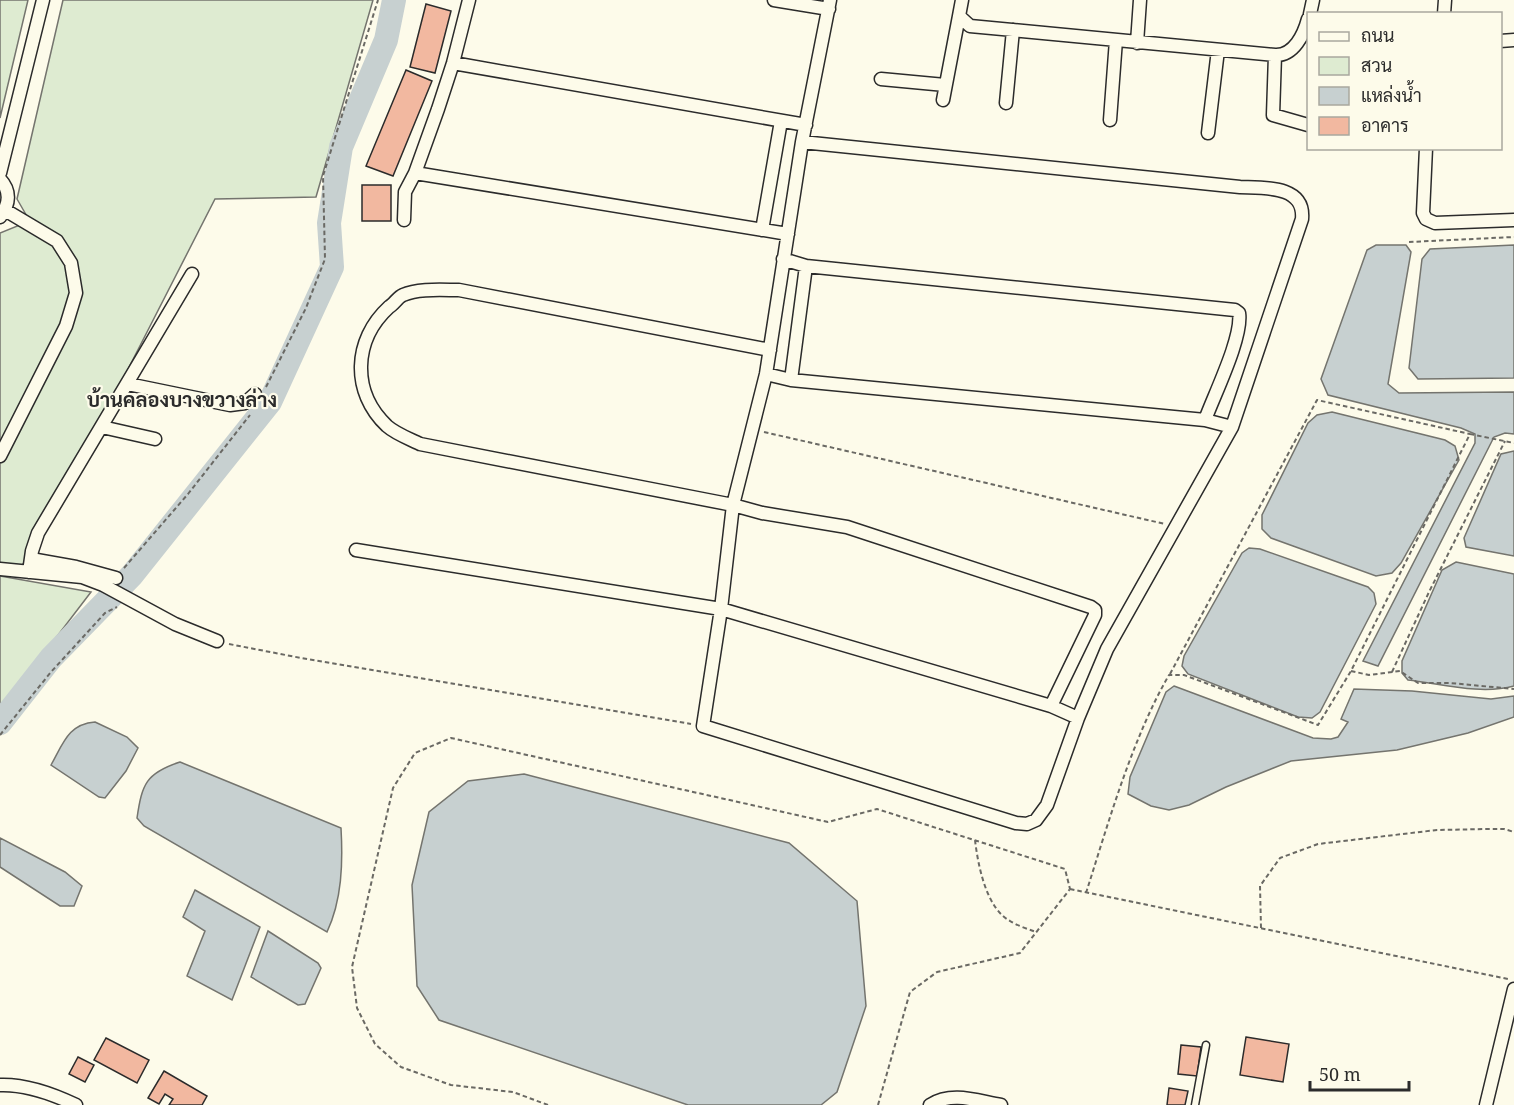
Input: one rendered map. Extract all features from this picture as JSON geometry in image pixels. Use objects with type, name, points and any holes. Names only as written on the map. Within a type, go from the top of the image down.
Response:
[{"type":"street","points":[[0,173],[44,0]]},
{"type":"street","points":[[404,220],[405,192],[415,173],[453,63],[469,0]]},
{"type":"street","points":[[774,0],[830,5],[802,142],[766,374],[733,505],[721,609],[703,726],[1016,823],[1027,824],[1036,820],[1047,805],[1078,718],[1107,649],[1232,427],[1302,219],[1303,209],[1300,202],[1291,194],[1275,189],[802,142]]},
{"type":"street","points":[[943,100],[962,0]]},
{"type":"street","points":[[1137,43],[1140,0]]},
{"type":"street","points":[[959,16],[969,26],[1282,56],[1294,47],[1305,31],[1307,24]]},
{"type":"street","points":[[1006,103],[1013,30]]},
{"type":"street","points":[[1110,120],[1116,40]]},
{"type":"street","points":[[1208,133],[1218,50]]},
{"type":"street","points":[[1275,55],[1273,115],[1307,125]]},
{"type":"street","points":[[453,63],[806,125]]},
{"type":"street","points":[[881,79],[945,85]]},
{"type":"street","points":[[762,230],[781,121]]},
{"type":"street","points":[[1426,150],[1423,213],[1426,219],[1435,223],[1514,220]]},
{"type":"street","points":[[415,173],[788,234]]},
{"type":"street","points":[[0,179],[9,196],[3,213],[57,241],[71,263],[76,293],[66,326],[0,456]]},
{"type":"street","points":[[783,259],[806,266],[1235,310],[1239,313],[1240,321],[1235,341],[1205,420]]},
{"type":"street","points":[[791,380],[806,266]]},
{"type":"street","points":[[30,565],[38,533],[192,274]]},
{"type":"street","points":[[770,350],[459,290],[433,290],[403,295],[376,319],[363,346],[361,375],[370,405],[388,427],[420,444],[733,505],[762,513],[847,527],[1091,607],[1095,610],[1095,615],[1051,706]]},
{"type":"street","points":[[766,374],[791,380],[1205,420],[1232,427]]},
{"type":"street","points":[[128,384],[230,405],[245,403],[260,391]]},
{"type":"street","points":[[102,427],[154,440]]},
{"type":"street","points":[[356,550],[721,609],[1051,706],[1078,718]]},
{"type":"street","points":[[30,565],[82,577],[103,585],[175,624],[218,641]]},
{"type":"street","points":[[0,569],[30,565],[76,567],[116,578]]},
{"type":"street","points":[[1486,1105],[1514,988]]},
{"type":"street","points":[[0,1085],[23,1087],[56,1095],[76,1105]]},
{"type":"street","points":[[930,1105],[955,1096],[1001,1105]]},
{"type":"lane","points":[[1194,1105],[1206,1046]]},
{"type":"path","points":[[260,391],[306,308],[325,259],[323,176],[378,0]]},
{"type":"path","points":[[1409,242],[1514,237]]},
{"type":"path","points":[[1086,892],[1119,791],[1156,698],[1317,400],[1514,443]]},
{"type":"path","points":[[116,578],[188,494],[251,414]]},
{"type":"path","points":[[752,429],[1176,526]]},
{"type":"path","points":[[1169,675],[1184,675],[1318,725],[1351,671],[1398,582],[1470,434]]},
{"type":"path","points":[[1392,672],[1428,592],[1505,441]]},
{"type":"path","points":[[0,735],[51,672],[105,613],[131,601]]},
{"type":"path","points":[[218,641],[301,658],[703,726]]},
{"type":"path","points":[[1351,671],[1369,675],[1400,671],[1418,683],[1450,683],[1514,689]]},
{"type":"path","points":[[548,1105],[513,1092],[451,1085],[401,1067],[375,1044],[357,1008],[352,967],[393,788],[415,753],[451,738],[828,822],[877,809],[1065,869],[1070,890]]},
{"type":"path","points":[[1261,928],[1260,886],[1280,858],[1318,844],[1437,830],[1486,829],[1514,832]]},
{"type":"path","points":[[975,840],[978,866],[992,902],[1008,921],[1036,932]]},
{"type":"path","points":[[1070,890],[1514,980]]},
{"type":"path","points":[[878,1105],[910,992],[937,972],[1020,953],[1070,890]]},
{"type":"green space","points":[[0,0],[28,0],[0,118]]},
{"type":"green space","points":[[63,0],[373,0],[316,197],[215,199],[123,379],[38,533],[29,572],[0,569],[0,233],[27,222],[32,225],[17,199]]},
{"type":"green space","points":[[0,576],[91,592],[0,711]]},
{"type":"water","points":[[1376,245],[1406,245],[1411,252],[1388,384],[1399,393],[1514,392],[1514,434],[1505,433],[1494,437],[1378,666],[1363,661],[1475,443],[1475,434],[1461,428],[1328,395],[1321,379],[1367,250]]},
{"type":"water","points":[[1514,245],[1514,378],[1418,379],[1409,368],[1422,259],[1430,249]]},
{"type":"water","points":[[1332,412],[1445,440],[1455,446],[1459,460],[1401,563],[1392,573],[1376,576],[1271,538],[1262,529],[1262,515],[1308,423],[1317,415]]},
{"type":"water","points":[[1514,451],[1514,556],[1466,547],[1464,538],[1501,454]]},
{"type":"water","points":[[1249,548],[1260,549],[1368,587],[1374,593],[1376,604],[1320,712],[1312,718],[1298,717],[1188,674],[1182,666],[1184,656],[1242,553]]},
{"type":"water","points":[[1456,562],[1514,574],[1514,686],[1488,689],[1461,688],[1408,680],[1402,673],[1402,661],[1442,570]]},
{"type":"water","points":[[1174,686],[1313,738],[1338,737],[1348,722],[1341,719],[1354,689],[1412,691],[1491,699],[1514,696],[1514,717],[1468,733],[1397,750],[1291,761],[1226,787],[1189,805],[1169,810],[1151,806],[1128,794],[1130,777],[1166,692]]},
{"type":"water","points":[[95,722],[127,737],[138,748],[126,771],[105,798],[99,797],[51,765],[72,731]]},
{"type":"water","points":[[180,762],[341,828],[342,855],[339,894],[327,932],[144,826],[137,818],[141,796],[148,781],[160,771]]},
{"type":"water","points":[[524,774],[789,843],[857,901],[866,1006],[837,1092],[821,1105],[688,1105],[439,1020],[417,986],[412,885],[429,812],[468,781]]},
{"type":"water","points":[[0,838],[65,872],[82,886],[74,906],[60,906],[0,867]]},
{"type":"water","points":[[195,890],[260,927],[232,1000],[187,976],[205,931],[183,917]]},
{"type":"water","points":[[268,931],[318,963],[321,968],[305,1004],[298,1005],[251,977]]},
{"type":"building","points":[[426,4],[451,11],[435,73],[410,67]]},
{"type":"building","points":[[406,70],[432,81],[393,176],[366,166]]},
{"type":"building","points":[[362,185],[391,185],[391,221],[362,221]]},
{"type":"building","points":[[1246,1037],[1289,1044],[1283,1082],[1240,1075]]},
{"type":"building","points":[[106,1038],[149,1060],[137,1083],[94,1060]]},
{"type":"building","points":[[1181,1045],[1201,1047],[1197,1076],[1178,1074]]},
{"type":"building","points":[[78,1057],[94,1065],[85,1082],[69,1074]]},
{"type":"building","points":[[164,1071],[207,1096],[202,1105],[169,1105],[173,1099],[165,1094],[159,1104],[148,1098]]},
{"type":"building","points":[[1169,1088],[1188,1091],[1185,1105],[1167,1105]]},
{"type":"waterway","points":[[0,723],[51,658],[132,575],[270,402],[332,267],[329,223],[341,147],[386,40],[394,0]]},
{"type":"district","name":"บ้านคลองบางขวางล่าง","points":[[182,399]]}]
